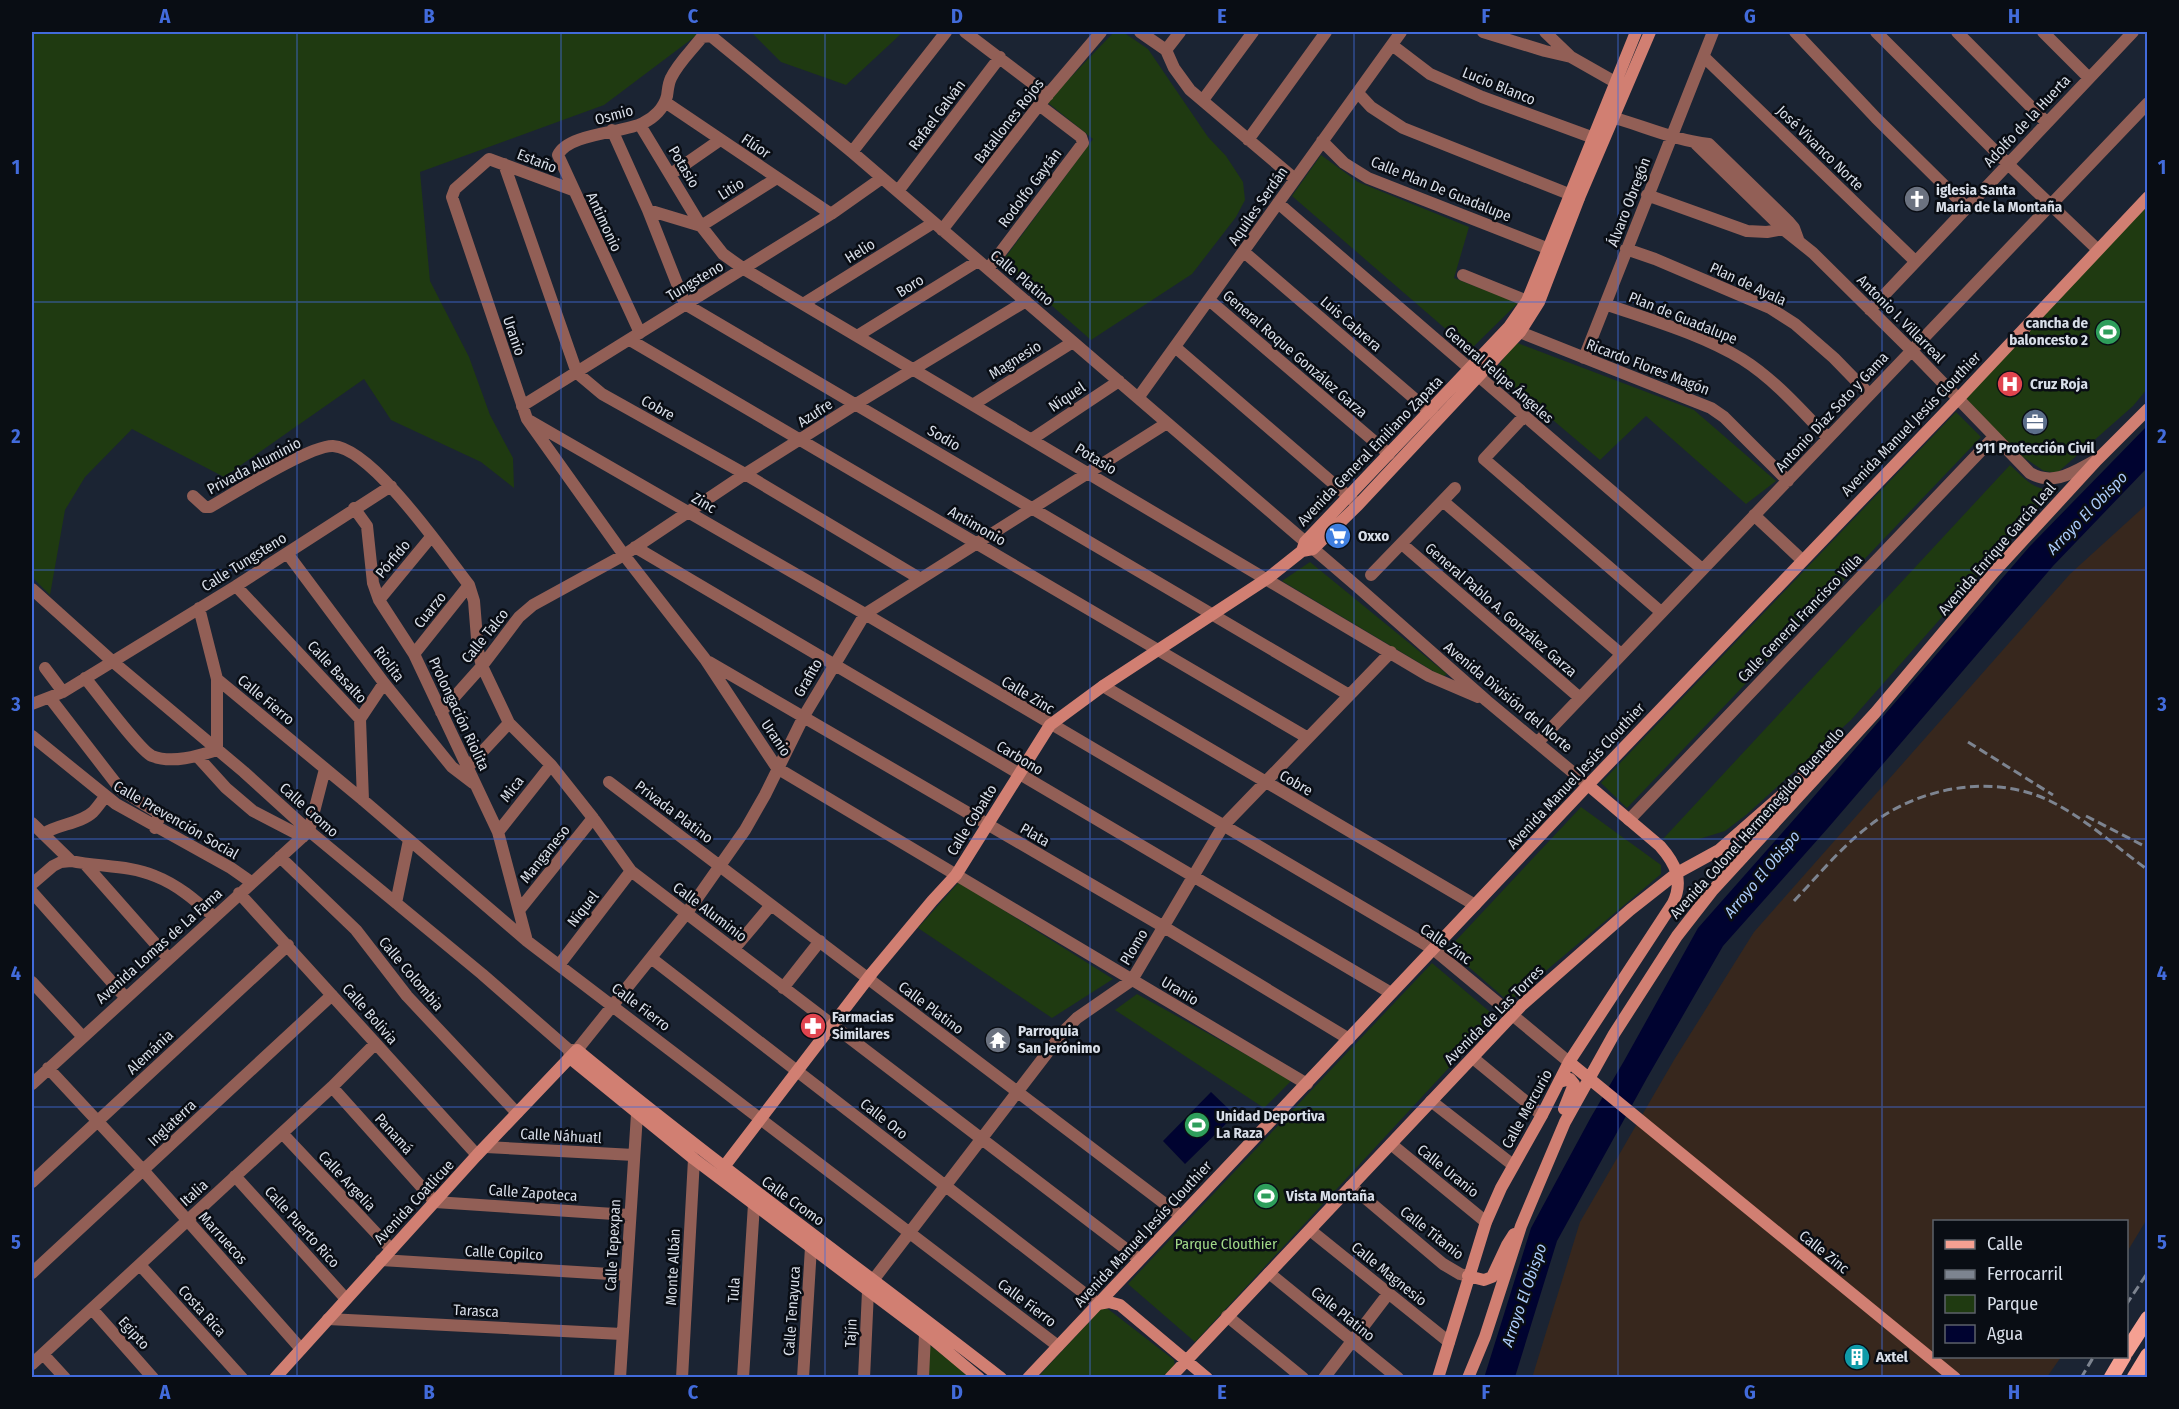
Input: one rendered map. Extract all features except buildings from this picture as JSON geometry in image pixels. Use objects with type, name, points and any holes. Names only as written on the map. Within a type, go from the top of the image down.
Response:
[{"type":"main road","points":[[2128,1350],[2148,1318]]},
{"type":"main road","points":[[2134,1377],[2148,1355]]},
{"type":"main road","points":[[2110,1377],[2123,1358]]},
{"type":"street","points":[[852,152],[946,32]]},
{"type":"street","points":[[965,32],[1048,95]]},
{"type":"street","name":"Batallones Rojos","points":[[938,227],[1101,32]]},
{"type":"street","points":[[1140,32],[1166,50],[1179,77],[1190,90],[1295,179]]},
{"type":"street","points":[[1166,50],[1180,32]]},
{"type":"street","points":[[1203,100],[1253,32]]},
{"type":"street","points":[[1248,140],[1326,32]]},
{"type":"street","name":"Aquiles Serdán","points":[[1138,398],[1401,32]]},
{"type":"street","points":[[1483,32],[1571,57]]},
{"type":"street","points":[[1545,32],[1571,57],[1615,82]]},
{"type":"street","name":"Avenida General Emiliano Zapata","points":[[1608,116],[1615,82],[1636,32]]},
{"type":"street","name":"Avenida General Emiliano Zapata","points":[[1515,330],[1553,250],[1608,116],[1650,32]]},
{"type":"street","name":"Álvaro Obregón","points":[[1584,358],[1713,32]]},
{"type":"street","points":[[1795,32],[1876,118],[1966,207]]},
{"type":"street","points":[[1876,32],[2008,165],[2097,249]]},
{"type":"street","points":[[1957,32],[2046,122]]},
{"type":"street","points":[[2043,32],[2088,78]]},
{"type":"street","name":"Adolfo de la Huerta","points":[[1870,310],[2133,32]]},
{"type":"street","name":"Calle Platino","points":[[707,35],[716,39],[898,191],[1307,547]]},
{"type":"street","name":"Osmio","points":[[558,155],[565,147],[612,130],[640,125],[650,120],[665,102],[673,74],[702,37],[707,35]]},
{"type":"street","name":"Lucio Blanco","points":[[1392,45],[1430,74],[1598,140]]},
{"type":"street","name":"Rafael Galván","points":[[898,191],[1000,57]]},
{"type":"street","name":"José Vivanco Norte","points":[[1704,57],[1915,261]]},
{"type":"street","points":[[1358,93],[1371,107],[1403,128],[1574,196]]},
{"type":"street","name":"Flúor","points":[[665,102],[831,214]]},
{"type":"street","name":"Antonio Díaz Soto y Gama","points":[[1538,742],[2148,103]]},
{"type":"street","name":"Rodolfo Gaytán","points":[[983,265],[1083,143],[1081,138],[1039,105]]},
{"type":"street","name":"Antonio I. Villarreal","points":[[1608,116],[1696,144],[1709,144],[1798,240],[1911,350],[2025,469],[2037,477],[2053,480],[2097,460]]},
{"type":"street","name":"Potasio","points":[[640,125],[701,226],[723,254],[744,269],[1444,683],[1487,701]]},
{"type":"street","points":[[612,130],[648,210],[685,304]]},
{"type":"street","points":[[670,174],[720,140]]},
{"type":"street","name":"Calle Plan De Guadalupe","points":[[1322,141],[1344,163],[1368,178],[1553,250]]},
{"type":"street","name":"Antimonio","points":[[558,155],[635,337],[800,440],[1308,738]]},
{"type":"street","name":"Estaño","points":[[453,193],[489,159],[573,190]]},
{"type":"street","points":[[504,164],[577,373]]},
{"type":"street","name":"Litio","points":[[701,226],[777,178]]},
{"type":"street","name":"Tungsteno","points":[[522,406],[831,214],[882,178]]},
{"type":"street","name":"Uranio","points":[[453,193],[452,202],[527,419],[624,555],[705,659],[777,768],[1307,1084]]},
{"type":"street","points":[[1647,195],[1747,231],[1767,232],[1789,229]]},
{"type":"street","name":"Avenida Manuel Jesús Clouthier","points":[[1028,1377],[2148,197]]},
{"type":"street","name":"General Felipe Ángeles","points":[[1278,203],[1702,569]]},
{"type":"street","points":[[648,210],[701,226]]},
{"type":"street","name":"Helio","points":[[803,304],[938,227]]},
{"type":"street","name":"Plan de Ayala","points":[[1626,249],[1770,308],[1795,324],[1834,358],[1869,394]]},
{"type":"street","name":"Avenida General Emiliano Zapata","points":[[1307,547],[1515,330],[1539,302],[1553,250]]},
{"type":"street","name":"Luis Cabrera","points":[[1244,252],[1434,415]]},
{"type":"street","name":"Boro","points":[[857,336],[983,265]]},
{"type":"street","points":[[1463,275],[1527,301]]},
{"type":"street","name":"General Roque González Garza","points":[[1209,300],[1389,454]]},
{"type":"street","name":"Azufre","points":[[624,555],[745,474],[1026,301]]},
{"type":"street","name":"Sodio","points":[[685,304],[1349,695]]},
{"type":"street","name":"Plan de Guadalupe","points":[[1605,304],[1683,331],[1742,359],[1761,372],[1827,437]]},
{"type":"street","name":"Ricardo Flores Magón","points":[[1515,330],[1711,408],[1724,417],[1788,481]]},
{"type":"street","name":"Magnesio","points":[[974,404],[1073,342]]},
{"type":"street","points":[[1175,347],[1353,501]]},
{"type":"street","name":"Cobre","points":[[577,373],[602,394],[745,474],[919,578]]},
{"type":"street","name":"Níquel","points":[[1032,439],[1119,381]]},
{"type":"street","name":"Avenida Enrique García Leal","points":[[1875,713],[1994,572],[2097,460],[2148,409]]},
{"type":"street","name":"Avenida General Emiliano Zapata","points":[[1353,501],[1389,454],[1434,415]]},
{"type":"street","points":[[1524,416],[1484,459],[1661,612]]},
{"type":"street","name":"Zinc","points":[[527,419],[865,614]]},
{"type":"street","name":"Grafito","points":[[572,1053],[614,1005],[721,866],[751,821],[804,716],[865,614],[1167,423]]},
{"type":"street","name":"Calle General Francisco Villa","points":[[1629,820],[1994,437]]},
{"type":"street","name":"Privada Aluminio","points":[[193,496],[205,507],[210,507],[285,464],[321,448],[333,446],[361,458],[391,486]]},
{"type":"street","name":"Calle Tungsteno","points":[[38,699],[63,692],[236,586],[391,486]]},
{"type":"street","name":"Calle Aluminio","points":[[391,486],[469,585],[474,601],[476,639],[482,666],[509,723],[550,765],[593,818],[631,871],[1139,1259]]},
{"type":"street","points":[[1371,575],[1444,502],[1455,488]]},
{"type":"street","points":[[1444,502],[1621,654]]},
{"type":"street","name":"Prolongación Riolita","points":[[354,508],[367,526],[373,583],[379,600],[414,654],[498,832],[527,941]]},
{"type":"street","points":[[1754,515],[1802,560]]},
{"type":"street","name":"Pórfido","points":[[379,600],[431,537]]},
{"type":"street","name":"General Pablo A. González Garza","points":[[1402,544],[1580,698]]},
{"type":"street","name":"Carbono","points":[[635,547],[1391,993]]},
{"type":"street","name":"Calle Cobalto","points":[[723,1168],[868,979],[932,900],[956,875],[1050,725],[1103,686],[1268,578],[1307,547]]},
{"type":"street","name":"Avenida División del Norte","points":[[1307,547],[1629,820],[1665,852],[1677,873]]},
{"type":"street","name":"Riolita","points":[[287,553],[384,683],[452,767],[477,785]]},
{"type":"street","name":"Calle Talco","points":[[441,712],[482,666],[514,622],[533,605],[624,555]]},
{"type":"street","name":"Cuarzo","points":[[414,654],[469,585]]},
{"type":"street","name":"Calle Basalto","points":[[236,586],[360,719],[363,800]]},
{"type":"street","name":"Calle Cromo","points":[[32,589],[112,661],[244,772],[306,834],[396,903],[482,974],[637,1114],[979,1377]]},
{"type":"street","points":[[86,678],[146,752],[160,758],[197,756],[217,750],[217,679],[199,608]]},
{"type":"street","name":"Calle Zinc","points":[[865,614],[1433,949],[1955,1377]]},
{"type":"street","name":"Plomo","points":[[868,1291],[874,1279],[909,1232],[1064,1031],[1085,1012],[1132,980],[1223,826],[1391,652]]},
{"type":"street","name":"Plata","points":[[705,659],[1164,927],[1349,1039]]},
{"type":"street","points":[[45,668],[63,692]]},
{"type":"street","name":"Calle Fierro","points":[[217,679],[363,800],[527,941],[614,1005],[1058,1346]]},
{"type":"street","points":[[360,719],[384,683]]},
{"type":"street","name":"Cobre","points":[[1103,686],[1475,905]]},
{"type":"street","points":[[38,699],[121,790],[158,813],[155,828]]},
{"type":"street","name":"Avenida de Las Torres","points":[[1170,1377],[1513,1014],[1592,942],[1677,873],[1719,850],[1875,713]]},
{"type":"street","name":"Avenida Colonel Hermenegildo Buentello","points":[[1468,1377],[1485,1337],[1521,1226],[1565,1122],[1593,1082],[1662,958],[1694,913],[1875,713]]},
{"type":"street","points":[[467,768],[509,723]]},
{"type":"street","name":"Calle Prevención Social","points":[[32,736],[105,797],[155,828],[231,868],[251,882]]},
{"type":"street","points":[[197,756],[226,788],[253,811],[306,834],[325,769]]},
{"type":"street","name":"Mica","points":[[498,832],[550,765]]},
{"type":"street","name":"Privada Platino","points":[[609,782],[721,866]]},
{"type":"street","points":[[43,834],[54,827],[92,813],[105,797]]},
{"type":"street","name":"Manganeso","points":[[520,909],[593,818]]},
{"type":"street","points":[[32,823],[71,861]]},
{"type":"street","name":"Avenida Lomas de La Fama","points":[[34,1078],[48,1068],[306,834]]},
{"type":"street","points":[[396,903],[409,840]]},
{"type":"street","name":"Calle Colombia","points":[[280,857],[356,930],[407,996],[517,1113]]},
{"type":"street","points":[[32,884],[61,862],[71,861],[123,868],[155,875],[187,893],[213,916]]},
{"type":"street","points":[[85,864],[168,958]]},
{"type":"street","name":"Calle Platino","points":[[721,866],[1181,1216]]},
{"type":"street","name":"Níquel","points":[[559,965],[631,871]]},
{"type":"street","name":"Calle Mercurio","points":[[1438,1377],[1486,1222],[1513,1166],[1569,1062],[1673,903],[1678,890],[1677,873]]},
{"type":"street","points":[[32,892],[125,998]]},
{"type":"street","name":"Calle Bolivia","points":[[239,893],[375,1044],[482,1151]]},
{"type":"street","points":[[734,949],[771,905]]},
{"type":"street","points":[[783,988],[820,941]]},
{"type":"street","name":"Alemánia","points":[[32,1182],[288,945]]},
{"type":"street","name":"Calle Oro","points":[[651,958],[1098,1304]]},
{"type":"street","points":[[32,982],[82,1036]]},
{"type":"street","name":"Inglaterra","points":[[32,1273],[332,995]]},
{"type":"street","name":"Italia","points":[[32,1364],[332,1087],[375,1044]]},
{"type":"street","name":"Calle Cromo","points":[[572,1053],[1001,1377]]},
{"type":"street","name":"Avenida Coatlicue","points":[[275,1377],[572,1053]]},
{"type":"street","points":[[1473,1058],[1542,1115]]},
{"type":"street","name":"Marruecos","points":[[48,1068],[98,1120],[301,1349]]},
{"type":"street","points":[[1559,1082],[1570,1079],[1574,1084],[1564,1111],[1565,1122]]},
{"type":"street","name":"Panamá","points":[[332,1087],[435,1202]]},
{"type":"street","points":[[1431,1101],[1513,1166]]},
{"type":"street","name":"Calle Tepexpan","points":[[620,1377],[637,1114]]},
{"type":"street","name":"Calle Argelia","points":[[282,1133],[391,1249]]},
{"type":"street","name":"Calle Uranio","points":[[1391,1144],[1486,1222]]},
{"type":"street","name":"Calle Náhuatl","points":[[482,1151],[634,1155]]},
{"type":"street","name":"Monte Albán","points":[[682,1377],[694,1159]]},
{"type":"street","name":"Calle Puerto Rico","points":[[235,1176],[346,1299]]},
{"type":"street","name":"Calle Titanio","points":[[1351,1186],[1443,1264],[1468,1276]]},
{"type":"street","name":"Calle Zapoteca","points":[[435,1202],[629,1215]]},
{"type":"street","name":"Tula","points":[[743,1377],[754,1204]]},
{"type":"street","points":[[1468,1276],[1484,1280],[1492,1277],[1507,1245],[1521,1226]]},
{"type":"street","name":"Calle Magnesio","points":[[1310,1230],[1449,1342]]},
{"type":"street","name":"Calle Tenayuca","points":[[803,1377],[811,1247]]},
{"type":"street","name":"Calle Copilco","points":[[381,1260],[626,1275]]},
{"type":"street","name":"Costa Rica","points":[[140,1265],[242,1377]]},
{"type":"street","name":"Calle Platino","points":[[1269,1273],[1398,1377]]},
{"type":"street","points":[[1120,1305],[1115,1294],[1122,1278]]},
{"type":"street","name":"Tajín","points":[[864,1377],[868,1291]]},
{"type":"street","points":[[1324,1377],[1388,1294]]},
{"type":"street","points":[[1098,1304],[1109,1302],[1120,1305],[1207,1377]]},
{"type":"street","name":"Egipto","points":[[92,1309],[153,1377]]},
{"type":"street","points":[[1227,1316],[1303,1377]]},
{"type":"street","name":"Tarasca","points":[[328,1319],[622,1334]]},
{"type":"street","points":[[923,1377],[926,1334]]},
{"type":"street","points":[[43,1354],[65,1377]]},
{"type":"shaded area","points":[[2147,504],[2147,1219],[2128,1250],[2128,1220],[1933,1220],[1933,1358],[2060,1358],[2047,1377],[1532,1378],[1580,1222],[1674,1060],[1754,932],[2070,574]]},
{"type":"green space","points":[[32,32],[701,32],[604,105],[420,172],[430,281],[469,357],[490,415],[513,458],[514,488],[481,462],[391,420],[364,379],[224,477],[132,429],[85,477],[65,510],[50,595],[32,577]]},
{"type":"green space","points":[[751,32],[903,32],[846,85],[781,62]]},
{"type":"green space","points":[[1114,32],[1123,32],[1148,49],[1208,137],[1226,156],[1243,182],[1245,200],[1236,217],[1192,274],[1091,340],[1002,262],[1093,139],[1047,102]]},
{"type":"green space","points":[[1321,155],[1358,182],[1469,227],[1454,278],[1518,303],[1470,350],[1292,196]]},
{"type":"green space","points":[[2147,206],[2147,389],[2133,406],[2057,473],[2044,471],[2020,455],[1966,399],[2107,246]]},
{"type":"green space","points":[[1515,342],[1694,410],[1776,481],[1746,504],[1646,416],[1600,460],[1495,371]]},
{"type":"green space","points":[[1956,412],[1981,437],[1627,808],[1601,783]]},
{"type":"green space","points":[[2010,465],[2036,486],[2055,489],[1851,720],[1746,815],[1725,831],[1699,839],[1663,839]]},
{"type":"green space","points":[[1310,562],[1447,674],[1443,677],[1282,581]]},
{"type":"green space","points":[[1581,807],[1661,865],[1661,874],[1509,1002],[1448,949]]},
{"type":"green space","points":[[959,882],[1113,979],[1052,1018],[918,928]]},
{"type":"green space","name":"Parque Clouthier","points":[[1432,963],[1496,1017],[1195,1342],[1128,1284]]},
{"type":"green space","points":[[1137,994],[1292,1080],[1264,1108],[1115,1010]]},
{"type":"green space","points":[[1101,1309],[1108,1309],[1174,1360],[1175,1367],[1164,1377],[1037,1378]]},
{"type":"green space","points":[[928,1344],[972,1377],[927,1378]]},
{"type":"water","name":"Arroyo El Obispo","points":[[2147,426],[2147,468],[2053,566],[1828,828],[1723,946],[1557,1241],[1515,1377],[1484,1378],[1531,1228],[1698,928],[2030,546]]},
{"type":"water","points":[[1211,1092],[1235,1115],[1185,1164],[1163,1141]]},
{"type":"railway","points":[[1968,742],[2053,795]]},
{"type":"railway","points":[[1794,901],[1839,852],[1869,826],[1910,802],[1956,788],[1981,786],[2005,788],[2028,792],[2050,801],[2088,824],[2148,870]]},
{"type":"railway","points":[[2086,816],[2148,848]]},
{"type":"railway","points":[[2128,1302],[2148,1272]]},
{"type":"railway","points":[[2081,1378],[2093,1358]]},
{"type":"place","name":"iglesia Santa Maria de la Montaña","points":[[1917,199]]},
{"type":"place","name":"cancha de baloncesto 2","points":[[2108,332]]},
{"type":"place","name":"Cruz Roja","points":[[2010,384]]},
{"type":"place","name":"911 Protección Civil","points":[[2035,422]]},
{"type":"place","name":"Oxxo","points":[[1338,536]]},
{"type":"place","name":"Farmacias Similares","points":[[813,1026]]},
{"type":"place","name":"Parroquia San Jerónimo","points":[[998,1040]]},
{"type":"place","name":"Unidad Deportiva La Raza","points":[[1197,1125]]},
{"type":"place","name":"Vista Montaña","points":[[1266,1196]]},
{"type":"place","name":"Axtel","points":[[1857,1357]]}]
